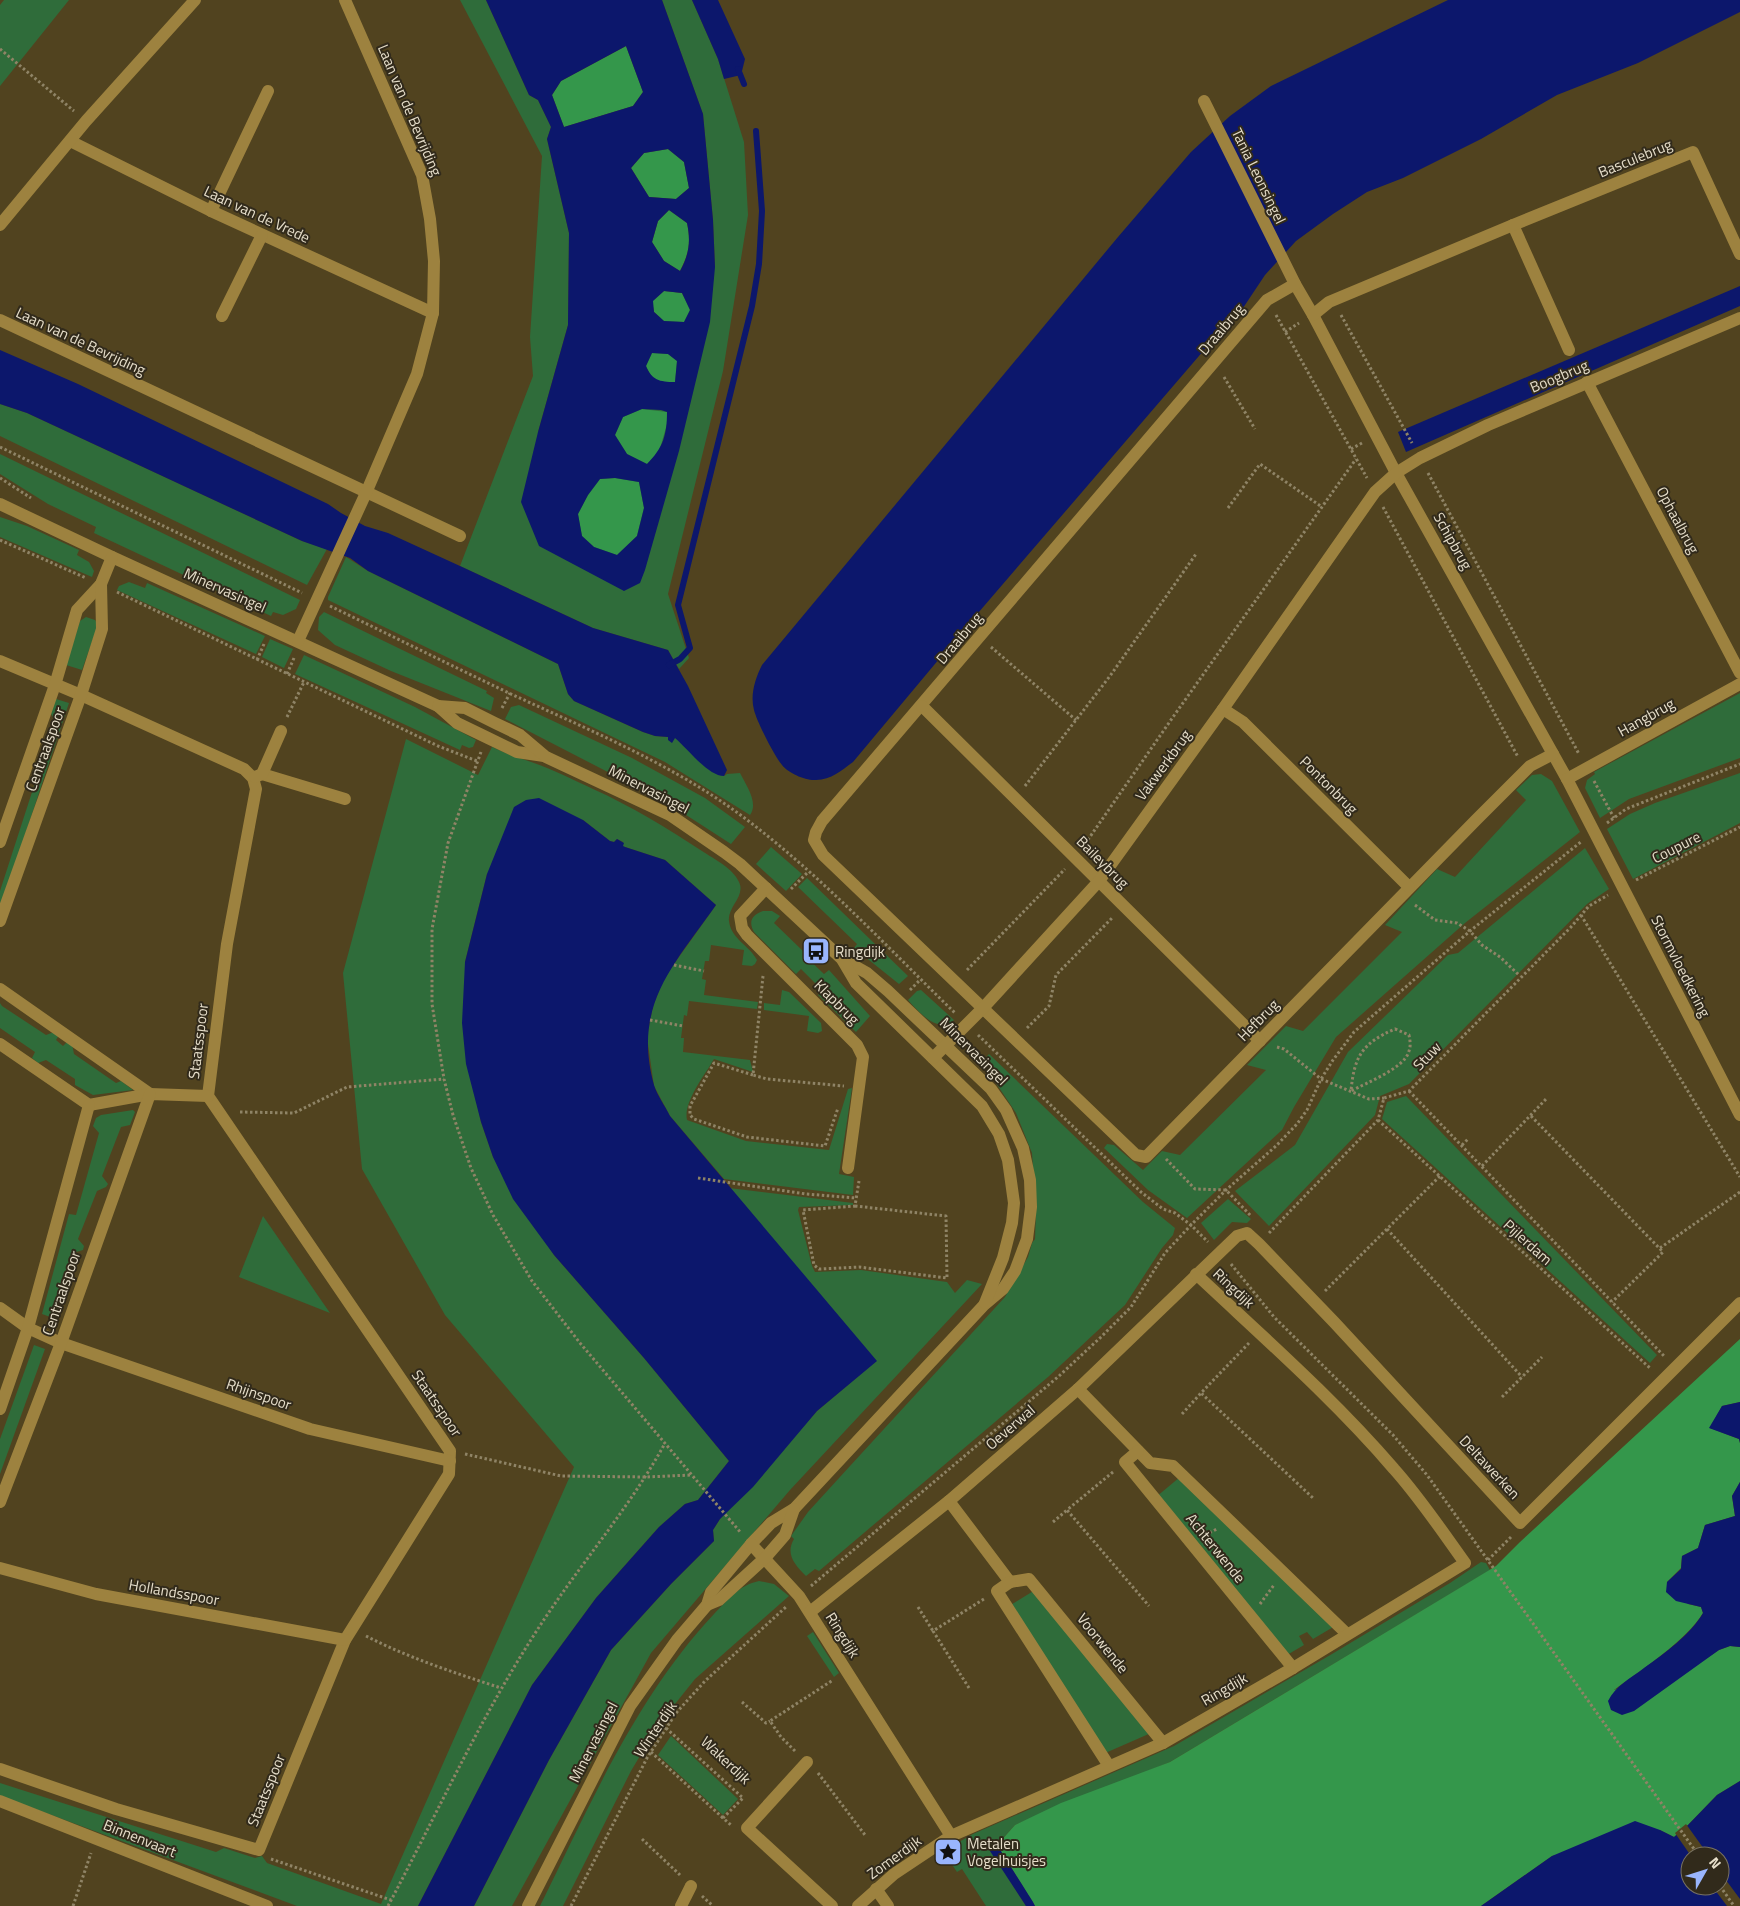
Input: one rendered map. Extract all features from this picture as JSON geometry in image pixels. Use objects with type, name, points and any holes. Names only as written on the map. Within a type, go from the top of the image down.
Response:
[{"type":"street","points":[[0,225],[3,219],[86,121],[195,0]]},
{"type":"street","name":"Laan van de Bevrijding","points":[[298,641],[418,374],[433,313],[434,261],[430,219],[422,175],[345,0]]},
{"type":"street","points":[[211,211],[268,92]]},
{"type":"street","name":"Tania Leonsingel","points":[[1204,101],[1285,265]]},
{"type":"street","name":"Laan van de Vrede","points":[[70,141],[211,211],[433,313]]},
{"type":"street","name":"Basculebrug","points":[[1313,315],[1333,300],[1693,152],[1740,254]]},
{"type":"street","points":[[1513,225],[1569,350]]},
{"type":"street","points":[[222,316],[262,235]]},
{"type":"street","name":"Schipbrug","points":[[1285,265],[1396,473],[1567,779],[1594,832]]},
{"type":"street","name":"Draaibrug","points":[[984,1007],[823,855],[814,840],[816,832],[822,821],[1267,300],[1295,284]]},
{"type":"street","name":"Boogbrug","points":[[1396,473],[1420,458],[1488,424],[1740,318]]},
{"type":"street","name":"Laan van de Bevrijding","points":[[0,320],[460,536]]},
{"type":"street","name":"Ophaalbrug","points":[[1587,382],[1740,673]]},
{"type":"street","name":"Vakwerkbrug","points":[[933,1058],[984,1007],[1099,881],[1223,709],[1375,492],[1396,473]]},
{"type":"street","name":"Minervasingel","points":[[0,504],[438,706],[457,723],[517,752],[546,757]]},
{"type":"street","name":"Centraalspoor","points":[[0,842],[55,685],[77,610],[101,584],[112,557]]},
{"type":"street","name":"Centraalspoor","points":[[0,922],[81,695],[102,629],[101,584]]},
{"type":"street","points":[[0,661],[81,695],[258,776],[345,799]]},
{"type":"street","name":"Hangbrug","points":[[1567,779],[1740,684]]},
{"type":"street","name":"Minervasingel","points":[[438,706],[464,708],[520,735],[546,757],[670,815],[724,852],[766,888],[842,959],[867,973],[990,1088],[1006,1110],[1023,1148],[1030,1180],[1030,1220],[1027,1239],[1015,1271],[1003,1289],[984,1305],[794,1509],[771,1523],[711,1592],[707,1604],[677,1640],[630,1706],[528,1906]]},
{"type":"street","name":"Baileybrug","points":[[922,706],[1260,1042]]},
{"type":"street","name":"Pontonbrug","points":[[1223,709],[1243,722],[1409,887]]},
{"type":"street","name":"Staatsspoor","points":[[0,1769],[116,1809],[259,1850],[345,1640],[449,1474],[450,1456],[208,1096],[227,944],[258,776],[281,730]]},
{"type":"street","name":"Hefbrug","points":[[1156,1149],[1409,887],[1530,766],[1553,754]]},
{"type":"street","name":"Stormvloedkering","points":[[1594,832],[1740,1115]]},
{"type":"street","name":"Klapbrug","points":[[766,888],[740,916],[742,928],[857,1045],[863,1058],[848,1168]]},
{"type":"street","name":"Minervasingel","points":[[842,959],[856,983],[982,1106],[999,1134],[1008,1160],[1014,1203],[1012,1223],[1003,1258],[984,1305]]},
{"type":"street","points":[[0,989],[150,1094]]},
{"type":"street","points":[[984,1007],[1136,1154],[1146,1157],[1156,1149]]},
{"type":"street","points":[[0,1044],[89,1105],[150,1094],[208,1096]]},
{"type":"street","name":"Centraalspoor","points":[[0,1502],[61,1343],[150,1094]]},
{"type":"street","name":"Centraalspoor","points":[[0,1409],[28,1328],[89,1105]]},
{"type":"street","name":"Deltawerken","points":[[1218,1252],[1237,1236],[1248,1232],[1264,1239],[1314,1301],[1520,1523],[1740,1303]]},
{"type":"street","name":"Oeverwal","points":[[810,1612],[949,1501],[1078,1389],[1218,1252]]},
{"type":"street","name":"Ringdijk","points":[[751,1544],[799,1596],[810,1612],[951,1836],[1163,1743],[1292,1668],[1465,1563],[1431,1515],[1394,1469],[1335,1406],[1196,1274]]},
{"type":"street","name":"Rhijnspoor","points":[[0,1308],[28,1328],[61,1343],[310,1429],[450,1456]]},
{"type":"street","name":"Achterwende","points":[[1078,1389],[1150,1463],[1173,1466],[1347,1634]]},
{"type":"street","points":[[1125,1462],[1138,1451]]},
{"type":"street","name":"Achterwende","points":[[1125,1462],[1292,1668]]},
{"type":"street","points":[[949,1501],[1010,1582]]},
{"type":"street","name":"Minervasingel","points":[[707,1604],[719,1600],[765,1558],[786,1535],[794,1509]]},
{"type":"street","name":"Hollandsspoor","points":[[0,1568],[96,1594],[345,1640]]},
{"type":"street","name":"Voorwende","points":[[997,1591],[1010,1582],[1029,1579],[1163,1743]]},
{"type":"street","points":[[997,1591],[1109,1766]]},
{"type":"street","points":[[807,1762],[747,1828],[832,1906]]},
{"type":"street","name":"Binnenvaart","points":[[0,1801],[267,1906]]},
{"type":"street","name":"Zomerdijk","points":[[858,1906],[894,1874],[951,1836]]},
{"type":"street","points":[[681,1906],[691,1886]]},
{"type":"street","points":[[876,1889],[888,1906]]},
{"type":"path","points":[[0,49],[86,121]]},
{"type":"path","points":[[1267,300],[1375,492],[1525,771]]},
{"type":"path","name":"Schipbrug","points":[[1333,300],[1614,818]]},
{"type":"path","points":[[1214,361],[1255,429]]},
{"type":"path","name":"Minervasingel","points":[[0,447],[316,600]]},
{"type":"path","name":"Vakwerkbrug","points":[[956,981],[1075,858],[1356,458]]},
{"type":"path","points":[[1228,508],[1260,464],[1322,507]]},
{"type":"path","points":[[0,540],[101,584],[438,746],[477,761],[448,843],[432,929],[432,1004],[444,1078],[453,1115],[468,1158],[492,1214],[532,1280],[580,1343],[664,1445],[728,1517]]},
{"type":"path","points":[[1015,798],[1111,674],[1196,554]]},
{"type":"path","points":[[980,638],[1076,720]]},
{"type":"path","points":[[281,730],[304,682]]},
{"type":"path","name":"Oeverwal","points":[[799,1596],[1059,1376],[1131,1307],[1165,1253],[1226,1190],[1276,1146],[1297,1124],[1307,1110],[1321,1079],[1354,1032],[1470,931],[1594,832],[1626,809],[1659,794],[1740,764]]},
{"type":"path","name":"Coupure","points":[[1622,887],[1740,827]]},
{"type":"path","points":[[789,891],[808,872]]},
{"type":"path","points":[[1409,887],[1416,907],[1435,920],[1457,923],[1470,931],[1482,945],[1500,957],[1520,976]]},
{"type":"path","name":"Stuw","points":[[1384,1098],[1409,1091],[1589,906],[1622,887]]},
{"type":"path","points":[[1017,1039],[1049,1006],[1056,976],[1124,906]]},
{"type":"path","points":[[1581,915],[1740,1177]]},
{"type":"path","points":[[674,965],[704,971]]},
{"type":"path","points":[[753,1075],[763,976]]},
{"type":"path","points":[[650,1020],[682,1026]]},
{"type":"path","points":[[1395,1029],[1410,1035],[1409,1052],[1403,1060],[1387,1073],[1351,1091],[1353,1074],[1361,1051],[1372,1041],[1395,1029]]},
{"type":"path","points":[[1264,1239],[1378,1120],[1384,1098],[1369,1099],[1321,1079],[1284,1048]]},
{"type":"path","points":[[840,1103],[824,1146],[747,1137],[694,1119],[690,1115],[690,1106],[714,1063],[767,1079],[846,1086],[843,1095]]},
{"type":"path","points":[[219,1112],[294,1113],[347,1087],[444,1078]]},
{"type":"path","name":"Pijlerdam","points":[[1409,1091],[1674,1367]]},
{"type":"path","points":[[1482,1166],[1547,1098]]},
{"type":"path","points":[[1531,1116],[1664,1252],[1612,1302]]},
{"type":"path","name":"Pijlerdam","points":[[1378,1120],[1663,1380]]},
{"type":"path","points":[[1462,1146],[1469,1138]]},
{"type":"path","points":[[1156,1149],[1195,1189],[1226,1190],[1256,1222]]},
{"type":"path","points":[[1314,1301],[1440,1176]]},
{"type":"path","points":[[698,1178],[806,1194],[857,1198]]},
{"type":"path","points":[[855,1206],[860,1180]]},
{"type":"path","points":[[1660,1248],[1740,1192]]},
{"type":"path","points":[[855,1206],[946,1216],[947,1278],[859,1267],[819,1269],[814,1264],[802,1210],[855,1206]]},
{"type":"path","points":[[1191,1225],[1218,1252]]},
{"type":"path","points":[[1262,1228],[1264,1239]]},
{"type":"path","points":[[1387,1229],[1522,1377]]},
{"type":"path","points":[[1182,1414],[1259,1333]]},
{"type":"path","points":[[1502,1397],[1542,1357]]},
{"type":"path","points":[[1201,1393],[1313,1498]]},
{"type":"path","points":[[388,1906],[501,1688],[534,1634],[646,1478],[664,1445]]},
{"type":"path","points":[[450,1456],[561,1476],[646,1478],[691,1475]]},
{"type":"path","points":[[1053,1522],[1125,1462]]},
{"type":"path","points":[[1067,1510],[1149,1606]]},
{"type":"path","points":[[1190,1542],[1231,1522]]},
{"type":"path","points":[[1520,1523],[1518,1530],[1488,1560],[1692,1846]]},
{"type":"path","points":[[1251,1617],[1283,1572]]},
{"type":"path","points":[[933,1631],[997,1591]]},
{"type":"path","name":"Winterdijk","points":[[571,1906],[651,1752],[676,1713],[705,1681],[799,1596]]},
{"type":"path","points":[[918,1607],[969,1688]]},
{"type":"path","points":[[352,1628],[398,1651],[434,1666],[501,1688]]},
{"type":"path","points":[[742,1702],[766,1724],[833,1680]]},
{"type":"path","points":[[770,1721],[781,1738],[822,1776],[865,1835]]},
{"type":"path","name":"Wakerdijk","points":[[666,1728],[743,1798],[723,1818]]},
{"type":"path","points":[[651,1752],[745,1838],[751,1832]]},
{"type":"path","points":[[73,1906],[96,1838]]},
{"type":"path","points":[[642,1839],[713,1906]]},
{"type":"path","points":[[259,1850],[269,1859],[276,1862],[391,1900]]},
{"type":"green space","points":[[4,0],[69,0],[0,86],[0,5]]},
{"type":"green space","points":[[460,0],[486,0],[529,95],[538,100],[551,127],[547,139],[569,233],[568,325],[538,432],[715,267],[713,220],[703,114],[662,0],[692,0],[718,59],[744,142],[748,215],[723,371],[668,594],[689,658],[679,669],[668,650],[593,628],[460,566],[533,376],[530,337],[542,156]]},
{"type":"green space","points":[[626,46],[643,92],[633,106],[564,127],[552,95],[561,81]]},
{"type":"green space","points":[[668,149],[684,162],[689,188],[676,199],[649,197],[631,168],[644,153]]},
{"type":"green space","points":[[669,210],[687,223],[688,248],[680,271],[664,261],[652,242],[658,221]]},
{"type":"green space","points":[[664,291],[682,293],[690,310],[684,322],[664,321],[654,312],[652,301]]},
{"type":"green space","points":[[652,353],[668,354],[677,361],[675,382],[660,381],[651,375],[646,366]]},
{"type":"green space","points":[[0,404],[27,413],[302,541],[327,549],[307,585],[0,436]]},
{"type":"green space","points":[[642,409],[667,412],[667,424],[659,452],[647,464],[627,454],[615,435],[623,417]]},
{"type":"green space","points":[[0,454],[300,600],[296,609],[283,615],[273,612],[271,616],[94,533],[96,527],[48,504],[0,474]]},
{"type":"green space","points":[[615,478],[639,482],[644,508],[637,536],[617,555],[594,547],[582,536],[578,514],[588,495],[600,479]]},
{"type":"green space","points":[[0,517],[27,526],[79,550],[77,555],[89,562],[94,571],[92,577],[0,537]]},
{"type":"green space","points":[[346,557],[368,571],[558,664],[568,694],[574,701],[643,732],[655,736],[668,737],[671,742],[675,737],[724,776],[740,773],[752,800],[753,805],[750,815],[665,762],[328,600]]},
{"type":"green space","points":[[129,582],[145,588],[147,583],[265,636],[256,654],[117,590],[119,586]]},
{"type":"green space","points":[[324,612],[487,691],[486,693],[494,698],[491,711],[391,671],[335,645],[318,630],[319,617]]},
{"type":"green space","points":[[86,617],[95,620],[98,625],[82,670],[66,665],[80,621]]},
{"type":"green space","points":[[270,639],[293,649],[284,668],[262,657]]},
{"type":"green space","points":[[304,655],[415,707],[476,740],[473,747],[469,748],[462,745],[460,750],[295,674]]},
{"type":"green space","points":[[1740,693],[1740,758],[1629,799],[1600,818],[1585,788],[1587,780],[1595,774],[1594,772]]},
{"type":"green space","points":[[56,699],[69,703],[0,910],[0,891],[55,721],[50,712]]},
{"type":"green space","points":[[519,705],[632,758],[705,798],[745,827],[731,844],[666,802],[505,719],[511,707]]},
{"type":"green space","points":[[406,739],[478,775],[492,747],[549,769],[635,810],[732,872],[739,882],[740,892],[729,916],[730,927],[757,960],[752,966],[742,965],[744,950],[711,945],[709,961],[705,961],[702,979],[706,980],[704,995],[758,1002],[757,1009],[689,1001],[687,1016],[684,1015],[681,1038],[684,1038],[683,1052],[750,1060],[753,1072],[714,1059],[691,1097],[688,1105],[687,1120],[746,1141],[829,1150],[848,1089],[852,1088],[839,1174],[854,1177],[853,1195],[724,1179],[670,1116],[654,1086],[647,1037],[653,1006],[664,978],[716,905],[665,860],[622,846],[623,842],[617,839],[614,842],[610,841],[583,820],[487,874],[465,962],[475,1095],[481,1122],[493,1157],[554,1255],[644,1358],[729,1461],[698,1500],[685,1504],[659,1527],[596,1598],[532,1685],[418,1906],[297,1906],[0,1796],[0,1783],[216,1852],[224,1848],[255,1858],[262,1856],[267,1863],[381,1904],[574,1467],[445,1315],[362,1169],[343,973]]},
{"type":"green space","points":[[1740,773],[1740,823],[1633,879],[1607,829],[1630,814],[1655,803]]},
{"type":"green space","points":[[1541,774],[1552,781],[1580,832],[1465,923],[1336,1037],[1282,1130],[1187,1218],[1148,1190],[1104,1148],[1107,1144],[1114,1145],[1143,1170],[1162,1151],[1180,1155],[1266,1070],[1247,1065],[1286,1026],[1303,1031],[1402,932],[1385,925],[1437,869],[1455,877],[1526,800],[1516,790],[1532,775]]},
{"type":"green space","points":[[771,847],[802,874],[786,891],[756,864]]},
{"type":"green space","points":[[1585,848],[1609,889],[1587,904],[1409,1084],[1380,1096],[1375,1115],[1269,1226],[1235,1191],[1295,1145],[1348,1052],[1448,955],[1458,953]]},
{"type":"green space","points":[[807,878],[908,976],[899,984],[854,948],[857,944],[798,887]]},
{"type":"green space","points":[[763,911],[772,911],[780,916],[774,923],[824,974],[829,970],[870,1016],[856,1032],[818,995],[822,990],[801,969],[796,974],[754,932],[751,925],[752,919],[756,914]]},
{"type":"green space","points":[[782,990],[789,992],[821,1023],[822,1031],[818,1033],[807,1031],[809,1016],[764,1010],[764,1003],[780,1005]]},
{"type":"green space","points":[[921,990],[954,1020],[948,1024],[941,1025],[923,1015],[908,1000],[917,991]]},
{"type":"green space","points":[[0,1003],[46,1035],[54,1032],[59,1035],[56,1040],[63,1046],[67,1042],[72,1044],[74,1054],[116,1083],[121,1081],[133,1090],[93,1095],[75,1085],[75,1079],[46,1060],[38,1063],[32,1058],[35,1052],[0,1028]]},
{"type":"green space","points":[[989,1054],[1143,1202],[1175,1228],[1173,1235],[1162,1248],[1125,1305],[1048,1377],[819,1571],[815,1569],[806,1576],[792,1559],[791,1544],[794,1539],[791,1536],[808,1512],[1005,1297],[1028,1257],[1035,1239],[1036,1211],[1032,1153],[1016,1113],[982,1062]]},
{"type":"green space","points":[[1406,1096],[1657,1355],[1650,1363],[1382,1119],[1387,1102]]},
{"type":"green space","points":[[133,1110],[135,1112],[130,1125],[121,1127],[102,1176],[108,1184],[97,1191],[78,1239],[84,1246],[83,1250],[73,1253],[55,1300],[59,1311],[56,1319],[42,1314],[69,1214],[76,1215],[99,1133],[93,1126],[96,1118],[101,1115]]},
{"type":"green space","points":[[729,1188],[853,1203],[853,1205],[799,1207],[798,1210],[815,1272],[861,1270],[947,1282],[955,1293],[967,1280],[982,1284],[790,1490],[651,1653],[512,1906],[474,1906],[549,1760],[611,1650],[671,1584],[714,1541],[713,1530],[720,1519],[817,1411],[876,1361]]},
{"type":"green space","points":[[1228,1199],[1251,1219],[1247,1223],[1232,1222],[1214,1240],[1201,1223]]},
{"type":"green space","points":[[263,1216],[330,1313],[239,1277]]},
{"type":"green space","points":[[1740,1339],[1740,1402],[1722,1406],[1710,1428],[1739,1439],[1740,1482],[1732,1496],[1735,1516],[1705,1525],[1698,1548],[1682,1556],[1681,1568],[1667,1582],[1688,1604],[1701,1607],[1703,1613],[1696,1623],[1675,1644],[1614,1690],[1702,1661],[1719,1650],[1730,1646],[1740,1647],[1740,1781],[1717,1795],[1674,1837],[1660,1830],[1552,1856],[1481,1906],[1035,1906],[997,1845],[1015,1825],[1061,1803],[1170,1762],[1496,1566]]},
{"type":"green space","points":[[34,1345],[45,1349],[0,1474],[0,1439]]},
{"type":"green space","points":[[1180,1477],[1335,1626],[1313,1639],[1307,1632],[1299,1636],[1304,1645],[1287,1655],[1156,1497]]},
{"type":"green space","points":[[1481,1562],[1486,1563],[1490,1570],[1170,1762],[1015,1825],[991,1851],[1026,1906],[986,1906],[962,1869],[957,1872],[943,1851],[973,1834],[1174,1746],[1332,1654],[1450,1583]]},
{"type":"green space","points":[[759,1581],[774,1584],[789,1596],[695,1679],[659,1724],[631,1771],[563,1906],[540,1906],[616,1753],[661,1680],[686,1646],[714,1614],[734,1594],[746,1586]]},
{"type":"green space","points":[[1035,1590],[1151,1733],[1103,1754],[1009,1606]]},
{"type":"green space","points":[[813,1632],[839,1673],[834,1677],[807,1636]]},
{"type":"green space","points":[[671,1736],[738,1799],[723,1815],[658,1755]]},
{"type":"shaded area","points":[[486,0],[662,0],[703,114],[713,220],[715,267],[710,322],[679,451],[645,570],[640,583],[624,591],[539,546],[521,502],[538,432],[568,325],[569,233],[547,139],[551,127],[538,100],[529,95]],"holes":[[[626,46],[643,92],[633,106],[564,127],[552,95],[561,81]],[[668,149],[684,162],[689,188],[676,199],[649,197],[631,168],[644,153]],[[669,210],[687,223],[688,248],[680,271],[664,261],[652,242],[658,221]],[[664,291],[682,293],[690,310],[684,322],[664,321],[654,312],[653,301]],[[652,353],[668,354],[677,361],[675,382],[657,379],[646,366]],[[642,409],[667,412],[663,441],[647,464],[627,454],[615,435],[623,417]],[[615,478],[639,482],[644,508],[637,536],[617,555],[594,547],[582,536],[578,514],[588,495],[600,479]]]},
{"type":"shaded area","points":[[692,0],[718,0],[745,59],[741,75],[724,79],[718,59]]},
{"type":"shaded area","points":[[1448,0],[1740,0],[1740,12],[1638,63],[1557,95],[1481,139],[1403,178],[1367,192],[1296,241],[1265,275],[1243,308],[1217,335],[960,634],[853,762],[836,774],[821,780],[802,778],[785,768],[770,746],[754,710],[754,687],[762,665],[1191,152],[1230,116],[1271,86]]},
{"type":"shaded area","points":[[1740,286],[1740,306],[1406,452],[1398,432]]},
{"type":"shaded area","points":[[0,350],[78,384],[328,504],[365,526],[388,533],[593,628],[668,650],[688,686],[727,770],[724,776],[711,772],[675,738],[672,743],[668,740],[668,737],[655,736],[643,732],[574,701],[568,694],[558,664],[368,571],[350,558],[302,541],[27,413],[0,404]]},
{"type":"shaded area","points":[[539,798],[583,820],[610,841],[614,842],[617,839],[624,843],[623,846],[625,847],[665,860],[716,905],[672,967],[653,1009],[649,1032],[649,1057],[654,1085],[670,1116],[877,1361],[817,1411],[753,1487],[720,1519],[713,1530],[714,1541],[671,1584],[611,1650],[549,1760],[474,1906],[418,1906],[532,1685],[596,1598],[659,1527],[685,1504],[698,1500],[729,1461],[644,1358],[554,1255],[513,1199],[493,1157],[481,1122],[466,1064],[462,1023],[465,962],[487,874],[514,807],[526,800]]},
{"type":"shaded area","points":[[1740,1402],[1740,1443],[1739,1439],[1709,1428],[1722,1406]]},
{"type":"shaded area","points":[[1740,1482],[1740,1647],[1730,1646],[1719,1650],[1634,1711],[1622,1715],[1611,1710],[1608,1701],[1611,1695],[1676,1643],[1692,1628],[1703,1613],[1701,1607],[1676,1601],[1666,1592],[1667,1582],[1681,1569],[1682,1556],[1698,1548],[1705,1525],[1735,1516],[1732,1496]]},
{"type":"shaded area","points":[[1740,1781],[1740,1906],[1481,1906],[1552,1856],[1635,1821],[1674,1837],[1717,1795]]},
{"type":"shaded area","points":[[997,1845],[1035,1906],[1026,1906],[990,1851]]},
{"type":"pier","points":[[1686,1824],[1702,1846],[1684,1846],[1675,1833]]},
{"type":"pier","points":[[1730,1886],[1740,1899],[1740,1906],[1727,1906],[1720,1896],[1730,1896]]},
{"type":"waterway","points":[[738,69],[744,84]]},
{"type":"waterway","points":[[669,665],[680,659],[690,648],[678,605],[752,306],[759,264],[762,211],[756,131]]},
{"type":"place","name":"Ringdijk","points":[[816,951]]},
{"type":"place","name":"Metalen Vogelhuisjes","points":[[948,1852]]}]
